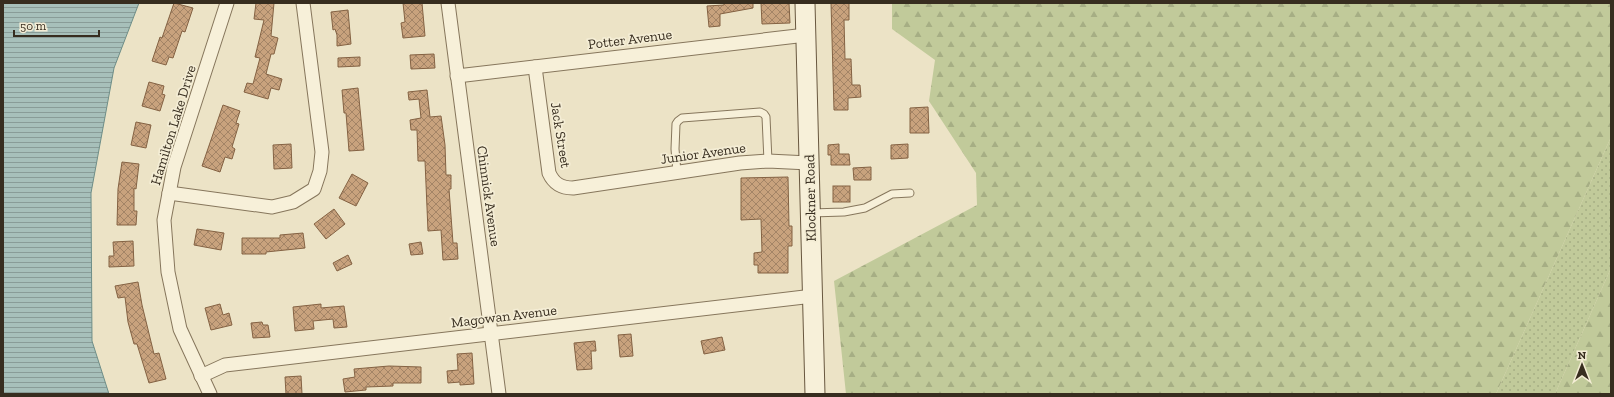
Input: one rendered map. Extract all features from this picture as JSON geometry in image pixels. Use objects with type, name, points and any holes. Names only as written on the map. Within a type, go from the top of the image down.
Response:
[{"type":"main road","name":"Klockner Road","points":[[805,3],[815,394]]},
{"type":"street","name":"Hamilton Lake Drive","points":[[210,394],[180,329],[168,272],[164,220],[174,167],[227,3]]},
{"type":"street","points":[[169,193],[272,207],[292,202],[314,189],[320,171],[322,152],[303,3]]},
{"type":"street","name":"Chinnick Avenue","points":[[448,3],[499,394]]},
{"type":"street","name":"Potter Avenue","points":[[457,76],[806,35]]},
{"type":"street","name":"Jack Street","points":[[535,67],[549,174],[552,180],[558,186],[566,188],[602,183]]},
{"type":"street","name":"Junior Avenue","points":[[602,183],[740,163],[768,161],[809,162]]},
{"type":"street","name":"Magowan Avenue","points":[[201,376],[225,365],[812,296]]},
{"type":"lane","points":[[677,172],[675,149],[676,124],[678,120],[682,118],[760,112],[764,114],[766,117],[768,161]]},
{"type":"lane","points":[[810,213],[844,212],[865,208],[892,194],[910,193]]},
{"type":"green space","points":[[892,3],[1611,3],[1611,137],[1496,394],[846,394],[834,281],[977,205],[976,173],[929,101],[935,60],[892,29]]},
{"type":"green space","points":[[1611,137],[1611,268],[1555,394],[1496,394]]},
{"type":"green space","points":[[1611,268],[1611,394],[1555,394]]},
{"type":"water","points":[[3,3],[139,3],[114,68],[91,193],[92,341],[109,394],[3,394]]},
{"type":"building","points":[[174,3],[193,8],[185,32],[182,31],[173,58],[169,57],[166,65],[152,61]]},
{"type":"building","points":[[256,3],[274,3],[271,36],[278,38],[274,54],[271,54],[266,74],[282,79],[279,90],[271,88],[268,99],[244,92],[247,83],[253,84],[260,58],[255,57],[264,20],[254,19]]},
{"type":"building","points":[[403,3],[422,3],[425,36],[403,38],[401,23],[405,22]]},
{"type":"building","points":[[724,3],[753,3],[753,8],[720,14],[720,26],[709,27],[707,6],[724,5]]},
{"type":"building","points":[[761,3],[789,3],[790,23],[762,24]]},
{"type":"building","points":[[831,3],[849,3],[849,20],[844,20],[845,59],[851,59],[852,85],[860,85],[861,97],[848,98],[848,110],[834,110]]},
{"type":"building","points":[[348,10],[351,44],[337,46],[337,35],[335,29],[333,30],[331,12]]},
{"type":"building","points":[[434,54],[435,68],[411,69],[410,55]]},
{"type":"building","points":[[360,57],[360,66],[338,67],[338,58]]},
{"type":"building","points":[[149,82],[164,86],[162,94],[165,95],[160,111],[142,106]]},
{"type":"building","points":[[358,88],[364,150],[349,151],[346,113],[344,113],[342,90]]},
{"type":"building","points":[[427,90],[430,117],[441,116],[445,145],[446,175],[451,175],[451,189],[449,189],[453,243],[457,243],[458,259],[443,260],[441,230],[428,231],[425,161],[418,161],[417,130],[411,130],[410,120],[421,118],[419,99],[409,100],[408,92]]},
{"type":"building","points":[[223,105],[240,111],[236,123],[239,124],[232,147],[235,149],[232,159],[225,157],[220,172],[202,166]]},
{"type":"building","points":[[928,107],[929,133],[910,133],[910,108]]},
{"type":"building","points":[[136,122],[151,125],[146,148],[131,145]]},
{"type":"building","points":[[291,144],[292,168],[274,169],[273,145]]},
{"type":"building","points":[[839,144],[839,154],[849,154],[850,165],[831,165],[831,155],[828,155],[828,145]]},
{"type":"building","points":[[908,144],[908,158],[891,159],[891,145]]},
{"type":"building","points":[[122,162],[139,164],[136,189],[134,188],[134,211],[137,211],[136,225],[117,225],[118,189]]},
{"type":"building","points":[[871,167],[871,180],[854,180],[853,168]]},
{"type":"building","points":[[352,174],[368,183],[356,206],[339,198]]},
{"type":"building","points":[[788,177],[789,226],[792,226],[792,246],[788,246],[788,273],[758,273],[758,265],[754,265],[754,253],[762,252],[761,219],[741,220],[741,178]]},
{"type":"building","points":[[833,186],[850,186],[850,202],[833,202]]},
{"type":"building","points":[[334,209],[345,224],[326,239],[314,224]]},
{"type":"building","points":[[197,229],[224,233],[221,250],[194,245]]},
{"type":"building","points":[[303,233],[305,248],[266,252],[266,254],[242,254],[242,238],[280,238],[280,235]]},
{"type":"building","points":[[133,241],[134,266],[109,267],[109,256],[114,256],[113,242]]},
{"type":"building","points":[[421,242],[423,254],[411,255],[409,244]]},
{"type":"building","points":[[348,255],[352,264],[337,271],[333,263]]},
{"type":"building","points":[[138,282],[154,354],[159,353],[166,379],[149,383],[137,344],[134,344],[128,322],[125,297],[118,298],[115,286]]},
{"type":"building","points":[[220,304],[223,315],[229,313],[232,325],[211,330],[205,308]]},
{"type":"building","points":[[321,304],[321,308],[344,306],[347,327],[334,328],[333,319],[313,321],[314,329],[295,331],[293,307]]},
{"type":"building","points":[[262,322],[263,325],[268,325],[270,337],[253,338],[251,323]]},
{"type":"building","points":[[631,334],[633,356],[620,357],[618,335]]},
{"type":"building","points":[[722,337],[725,350],[704,354],[701,341]]},
{"type":"building","points":[[595,341],[596,351],[591,351],[592,369],[577,370],[574,343]]},
{"type":"building","points":[[472,353],[474,384],[460,385],[460,382],[448,383],[447,371],[458,370],[457,354]]},
{"type":"building","points":[[389,366],[421,367],[421,383],[393,383],[393,386],[366,387],[366,390],[345,392],[343,379],[355,377],[354,369]]},
{"type":"building","points":[[301,376],[302,394],[286,394],[285,377]]}]
